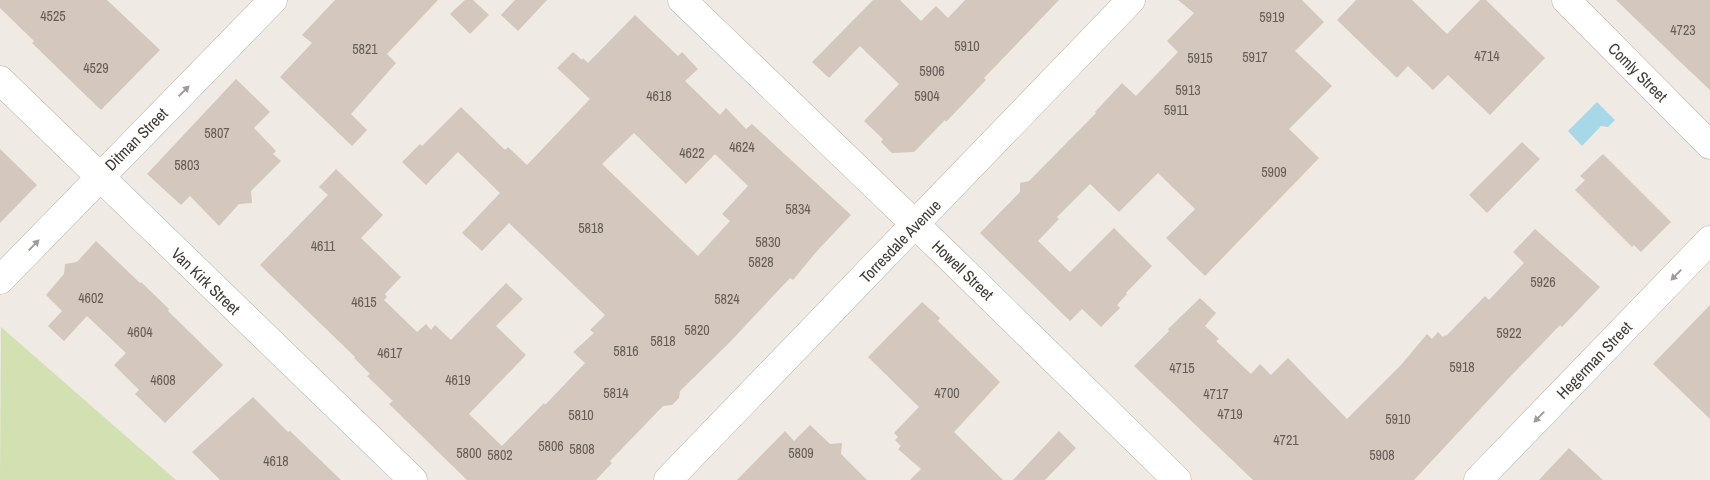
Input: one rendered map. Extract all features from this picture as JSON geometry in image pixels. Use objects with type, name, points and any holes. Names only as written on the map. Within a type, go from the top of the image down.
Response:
[{"type":"street","name":"Ditman Street","points":[[0,280],[273,0]]},
{"type":"street","name":"Howell Street","points":[[682,0],[916,224],[1177,480]]},
{"type":"street","name":"Torresdale Avenue","points":[[668,480],[1131,0]]},
{"type":"street","name":"Comly Street","points":[[1566,0],[1710,145]]},
{"type":"street","name":"Van Kirk Street","points":[[0,80],[413,480]]},
{"type":"street","name":"Hegerman Street","points":[[1478,480],[1710,240]]},
{"type":"green space","points":[[1,327],[176,480],[0,480]]},
{"type":"water","points":[[1597,102],[1615,120],[1608,127],[1601,126],[1582,146],[1568,131]]},
{"type":"building","points":[[0,0],[107,0],[160,50],[101,110],[32,43],[34,41],[0,8]]},
{"type":"building","points":[[335,0],[438,0],[387,54],[396,63],[351,114],[367,130],[352,146],[280,77],[312,43],[302,35]]},
{"type":"building","points":[[465,0],[473,0],[489,15],[470,34],[450,14]]},
{"type":"building","points":[[515,0],[547,0],[518,31],[501,15]]},
{"type":"building","points":[[873,0],[900,0],[921,21],[936,6],[948,18],[965,0],[1059,0],[984,78],[986,80],[946,122],[945,120],[914,152],[892,153],[881,142],[883,139],[864,121],[899,84],[860,46],[829,78],[812,62]]},
{"type":"building","points":[[1178,0],[1302,0],[1324,22],[1295,51],[1332,86],[1289,129],[1319,158],[1205,276],[1166,238],[1195,209],[1158,173],[1119,212],[1090,184],[1057,217],[1059,219],[1038,241],[1070,272],[1114,228],[1152,266],[1126,293],[1117,305],[1120,308],[1101,327],[1082,309],[1070,321],[980,233],[1020,192],[1020,183],[1029,181],[1096,113],[1122,83],[1136,96],[1178,52],[1167,41],[1194,13]]},
{"type":"building","points":[[1356,0],[1412,0],[1447,34],[1480,0],[1486,0],[1545,58],[1490,115],[1448,75],[1433,90],[1408,66],[1397,78],[1337,20]]},
{"type":"building","points":[[1616,0],[1710,0],[1710,90],[1673,55]]},
{"type":"building","points":[[635,15],[678,56],[682,52],[698,69],[685,81],[720,115],[726,108],[746,129],[752,124],[851,215],[793,280],[790,278],[729,343],[680,391],[679,398],[672,405],[663,406],[610,461],[612,463],[596,480],[467,480],[389,404],[393,401],[367,376],[370,374],[355,357],[260,265],[328,195],[319,187],[336,169],[383,215],[361,238],[401,277],[385,294],[387,297],[384,300],[417,332],[426,324],[431,330],[435,325],[451,340],[506,283],[523,299],[496,326],[526,355],[469,414],[502,446],[585,363],[573,352],[594,333],[590,330],[605,315],[509,223],[482,251],[462,233],[500,193],[458,152],[426,185],[402,162],[420,144],[422,146],[461,107],[505,150],[508,147],[527,165],[590,99],[557,68],[573,52],[588,63]],"holes":[[[634,133],[686,184],[715,154],[748,186],[722,214],[730,221],[698,256],[602,164]]]},
{"type":"building","points":[[236,79],[270,112],[254,128],[276,151],[273,154],[281,161],[251,191],[252,203],[239,204],[219,226],[190,196],[181,205],[147,174]]},
{"type":"building","points":[[1522,142],[1540,159],[1487,213],[1469,195]]},
{"type":"building","points":[[0,149],[37,185],[0,223]]},
{"type":"building","points":[[1603,154],[1671,222],[1641,252],[1634,245],[1632,247],[1575,190],[1585,180],[1580,176]]},
{"type":"building","points":[[1535,229],[1600,287],[1562,327],[1560,325],[1414,480],[1253,480],[1134,366],[1200,298],[1216,313],[1205,326],[1219,339],[1216,341],[1251,374],[1260,364],[1271,375],[1288,358],[1347,419],[1401,365],[1427,334],[1432,339],[1438,332],[1443,337],[1446,336],[1485,296],[1489,300],[1524,263],[1513,252]]},
{"type":"building","points":[[96,241],[169,309],[168,311],[223,365],[165,423],[135,394],[139,390],[114,365],[126,353],[87,316],[64,341],[48,326],[62,311],[46,295],[64,274],[65,264],[77,262]]},
{"type":"building","points":[[922,302],[940,318],[938,321],[1000,382],[954,432],[1003,480],[910,480],[921,469],[898,449],[901,446],[895,440],[898,437],[894,433],[919,407],[868,357]]},
{"type":"building","points":[[1710,305],[1710,419],[1653,364]]},
{"type":"building","points":[[253,397],[341,480],[220,480],[192,452]]},
{"type":"building","points":[[810,425],[830,444],[842,443],[841,454],[867,480],[737,480],[785,431],[794,441]]},
{"type":"building","points":[[1059,431],[1076,448],[1045,480],[1013,480]]},
{"type":"building","points":[[1569,448],[1603,480],[1539,480]]}]
